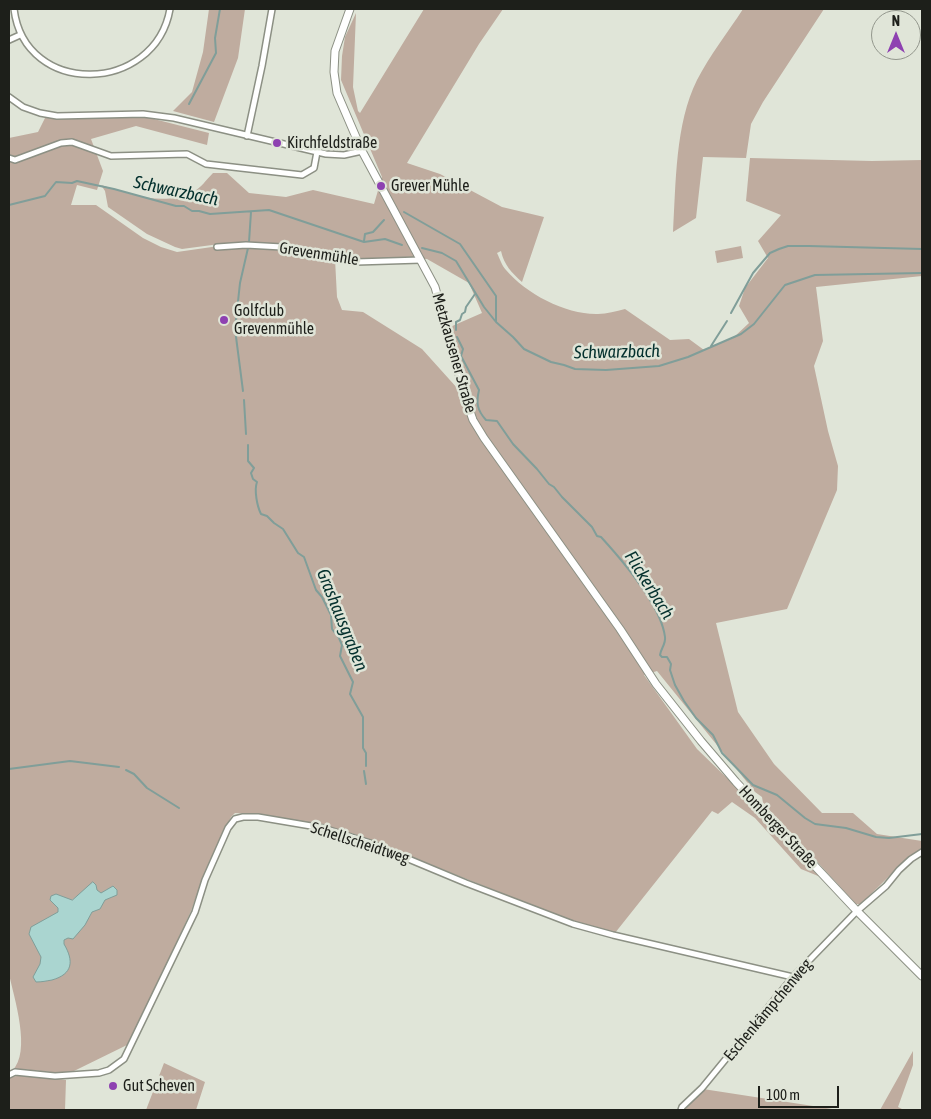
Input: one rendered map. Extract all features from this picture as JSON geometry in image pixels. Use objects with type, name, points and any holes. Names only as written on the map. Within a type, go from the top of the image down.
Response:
[{"type":"main road","name":"Metzkausener Straße","points":[[350,9],[338,40],[336,52],[334,72],[340,103],[362,151],[435,287],[473,420],[620,629],[656,684],[701,741]]},
{"type":"main road","name":"Homberger Straße","points":[[701,741],[736,782],[857,911],[922,976]]},
{"type":"street","points":[[14,9],[15,22],[20,35],[35,52],[52,66],[76,74],[96,75],[122,68],[146,53],[158,39],[167,22],[170,9]]},
{"type":"street","points":[[247,136],[272,9]]},
{"type":"street","points":[[9,40],[20,35]]},
{"type":"street","points":[[9,97],[23,107],[40,114],[57,116],[143,114],[174,118],[317,152],[344,155],[362,151]]},
{"type":"street","points":[[9,158],[15,160],[61,143],[72,142],[111,156],[187,154],[206,164],[302,175],[314,168],[317,152]]},
{"type":"street","name":"Grevenmühle","points":[[217,247],[227,245],[282,247],[322,257],[356,262],[421,260]]},
{"type":"street","name":"Schellscheidtweg","points":[[9,1075],[15,1072],[55,1076],[99,1073],[109,1070],[124,1059],[194,912],[205,880],[228,828],[236,819],[243,817],[258,817],[323,828],[370,843],[466,883],[581,926],[613,936],[793,976]]},
{"type":"street","points":[[857,911],[886,886],[911,859],[922,852]]},
{"type":"street","name":"Eschenkämpchenweg","points":[[681,1110],[702,1088],[793,976],[857,911]]},
{"type":"shaded area","points":[[209,9],[245,9],[238,58],[214,122],[173,111],[192,92],[203,52]]},
{"type":"shaded area","points":[[424,9],[503,9],[479,44],[407,163],[440,174],[502,207],[544,217],[522,282],[509,268],[501,251],[497,253],[502,264],[514,279],[536,295],[573,311],[605,314],[625,309],[670,340],[689,339],[704,350],[733,338],[749,323],[739,306],[745,288],[768,258],[758,241],[781,215],[746,201],[750,158],[872,161],[922,160],[922,276],[816,287],[823,341],[814,366],[828,431],[838,466],[837,490],[787,609],[716,623],[738,712],[774,764],[822,813],[853,813],[877,834],[922,841],[922,849],[898,868],[860,904],[856,904],[763,803],[762,797],[755,792],[657,671],[644,675],[697,749],[759,809],[823,878],[801,869],[755,818],[732,802],[718,814],[712,811],[615,933],[574,922],[354,834],[295,820],[235,813],[231,817],[221,838],[202,880],[191,911],[132,1039],[127,1045],[74,1071],[72,1074],[20,1069],[12,1071],[18,1062],[21,1051],[21,1038],[20,1024],[9,974],[9,138],[38,132],[45,118],[146,117],[209,133],[207,145],[136,126],[91,139],[103,171],[97,190],[77,185],[71,205],[96,205],[143,238],[177,252],[255,243],[227,243],[182,249],[175,247],[147,234],[108,207],[105,191],[101,185],[147,197],[158,199],[170,198],[196,191],[213,173],[227,173],[249,193],[286,197],[313,190],[374,204],[382,177],[341,80],[345,37],[356,13],[353,87],[360,113]],"holes":[[[282,243],[337,258],[345,252],[349,257],[384,260],[399,258],[427,259],[469,283],[482,313],[450,327],[469,399],[422,349],[363,312],[342,310],[337,297],[335,259],[278,244]]]},
{"type":"shaded area","points":[[743,9],[824,9],[763,102],[751,124],[746,158],[703,157],[696,218],[673,232],[676,174],[684,116],[697,80]]},
{"type":"shaded area","points":[[741,246],[743,258],[717,263],[715,251]]},
{"type":"shaded area","points":[[913,1051],[913,1065],[898,1107],[904,1110],[880,1110]]},
{"type":"shaded area","points":[[164,1063],[205,1082],[196,1110],[146,1110]]},
{"type":"shaded area","points":[[25,1075],[66,1080],[65,1110],[9,1110],[9,1077]]},
{"type":"shaded area","points":[[703,1089],[839,1110],[685,1110],[693,1097]]},
{"type":"water","points":[[93,882],[101,893],[113,886],[117,890],[117,895],[105,900],[100,909],[92,912],[85,925],[73,939],[68,938],[64,940],[70,961],[68,970],[52,980],[36,982],[33,977],[40,964],[41,957],[29,934],[31,927],[58,912],[58,908],[50,900],[51,896],[56,894],[72,900]]},
{"type":"waterway","points":[[189,104],[216,53],[215,38],[220,9]]},
{"type":"waterway","name":"Schwarzbach","points":[[9,205],[45,196],[56,182],[72,183],[77,181],[176,206],[184,206],[192,211],[210,214],[269,210],[364,242],[385,239],[402,245]]},
{"type":"waterway","name":"Grashausgraben","points":[[249,242],[251,212]]},
{"type":"waterway","points":[[404,212],[460,244],[496,296],[496,322]]},
{"type":"waterway","points":[[364,241],[365,234],[373,232],[384,220]]},
{"type":"waterway","points":[[731,313],[753,273],[770,253],[779,249],[788,246],[922,249]]},
{"type":"waterway","name":"Grashausgraben","points":[[243,391],[235,329],[240,283],[248,248]]},
{"type":"waterway","name":"Schwarzbach","points":[[422,248],[442,253],[456,261],[484,307],[496,322],[524,349],[551,362],[575,369],[606,370],[659,366],[688,357],[741,334],[754,324],[785,285],[815,275],[922,273]]},
{"type":"waterway","name":"Flickerbach","points":[[456,330],[456,322],[460,320],[475,294]]},
{"type":"waterway","points":[[711,346],[727,321]]},
{"type":"waterway","name":"Flickerbach","points":[[457,337],[463,349],[461,356],[479,390],[478,406],[483,416],[486,420],[497,421],[513,444],[549,484],[592,527],[597,536],[601,537],[649,597],[662,624],[665,637],[660,655],[667,657],[671,664],[670,670],[675,685],[684,701],[696,718],[713,735],[722,753],[753,785],[777,795],[815,824],[846,828],[876,837],[889,838],[922,834]]},
{"type":"waterway","name":"Grashausgraben","points":[[244,400],[246,434]]},
{"type":"waterway","name":"Grashausgraben","points":[[248,445],[248,461],[254,468],[251,473],[253,479],[257,482],[256,498],[261,514],[267,516],[283,529],[298,553],[304,557],[316,590],[322,597],[331,615],[332,629],[342,645],[340,656],[353,682],[350,694],[363,717],[363,748],[366,753],[366,766]]},
{"type":"waterway","points":[[9,769],[70,761],[119,767]]},
{"type":"waterway","points":[[126,770],[134,774],[147,788],[179,808]]},
{"type":"waterway","points":[[364,771],[366,784]]},
{"type":"place","name":"Kirchfeldstraße","points":[[277,143]]},
{"type":"place","name":"Grever Mühle","points":[[381,186]]},
{"type":"place","name":"Golfclub Grevenmühle","points":[[224,320]]},
{"type":"place","name":"Gut Scheven","points":[[113,1086]]}]
